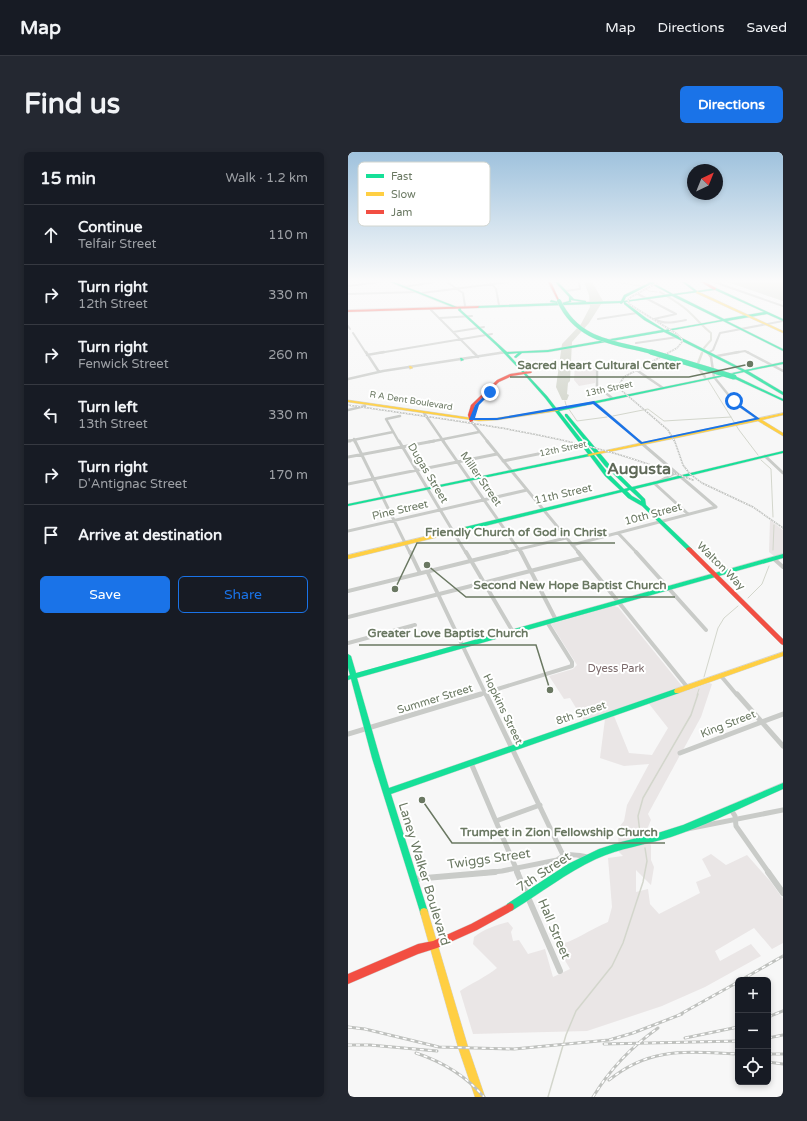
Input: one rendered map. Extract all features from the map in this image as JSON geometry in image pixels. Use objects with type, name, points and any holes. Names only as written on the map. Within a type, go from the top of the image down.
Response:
[{"type":"main road","points":[[578,326],[585,331],[595,335],[738,375],[783,395]]},
{"type":"main road","points":[[662,326],[678,337],[710,353],[738,375],[783,400]]},
{"type":"main road","points":[[515,353],[548,351],[674,326]]},
{"type":"main road","points":[[740,326],[779,346]]},
{"type":"main road","points":[[770,326],[783,332]]},
{"type":"main road","name":"Walton Way","points":[[482,328],[515,353],[527,372],[564,408],[593,453],[614,473],[627,490],[643,500],[644,505],[660,522],[783,643]]},
{"type":"main road","name":"13th Street","points":[[348,402],[365,406],[471,420],[497,419],[534,414],[708,379],[738,375],[783,363]]},
{"type":"main road","points":[[457,418],[502,378],[527,372]]},
{"type":"main road","points":[[471,420],[477,405],[502,381],[511,376],[527,372]]},
{"type":"main road","name":"R A Dent Boulevard","points":[[348,402],[471,420]]},
{"type":"main road","points":[[471,420],[470,414],[473,405]]},
{"type":"main road","name":"12th Street","points":[[348,505],[783,414]]},
{"type":"main road","points":[[758,419],[783,435]]},
{"type":"main road","name":"11th Street","points":[[348,557],[656,483],[678,475],[783,452]]},
{"type":"main road","points":[[351,677],[783,556]]},
{"type":"main road","name":"8th Street","points":[[387,792],[783,654]]},
{"type":"main road","name":"Laney Walker Boulevard","points":[[348,656],[351,677],[434,945],[463,1047],[480,1097]]},
{"type":"main road","name":"7th Street","points":[[434,945],[474,927],[528,897],[589,858],[609,849],[673,832],[783,786]]},
{"type":"main road","points":[[348,979],[388,963],[418,948],[434,945]]},
{"type":"street","points":[[448,326],[478,356]]},
{"type":"street","points":[[754,326],[719,334],[710,353],[708,379],[734,403],[758,419]]},
{"type":"street","points":[[453,332],[482,328]]},
{"type":"street","points":[[352,333],[379,372]]},
{"type":"street","points":[[367,355],[461,340],[493,337]]},
{"type":"street","points":[[636,343],[678,337]]},
{"type":"street","points":[[710,353],[745,351],[783,371]]},
{"type":"street","points":[[348,379],[379,372],[478,356],[515,353]]},
{"type":"street","points":[[597,364],[597,386],[612,398]]},
{"type":"street","points":[[629,365],[663,388]]},
{"type":"street","points":[[594,402],[678,475]]},
{"type":"street","points":[[348,410],[365,406]]},
{"type":"street","name":"Miller Street","points":[[425,414],[519,549],[556,620]]},
{"type":"street","name":"Dugas Street","points":[[400,416],[386,419],[513,632]]},
{"type":"street","points":[[471,420],[479,432],[618,602],[690,687]]},
{"type":"street","points":[[348,440],[393,432]]},
{"type":"street","points":[[348,457],[479,432]]},
{"type":"street","points":[[354,439],[420,573]]},
{"type":"street","points":[[503,461],[558,450]]},
{"type":"street","points":[[348,484],[497,454]]},
{"type":"street","points":[[761,457],[783,473]]},
{"type":"street","name":"10th Street","points":[[572,545],[716,507],[678,475]]},
{"type":"street","points":[[656,483],[688,514]]},
{"type":"street","name":"Pine Street","points":[[348,531],[527,490]]},
{"type":"street","points":[[618,533],[706,630]]},
{"type":"street","points":[[348,591],[566,538]]},
{"type":"street","points":[[348,617],[582,558]]},
{"type":"street","points":[[774,559],[783,567]]},
{"type":"street","name":"Hopkins Street","points":[[427,572],[563,855]]},
{"type":"street","name":"Summer Street","points":[[348,734],[570,667],[573,665],[547,622]]},
{"type":"street","points":[[348,643],[415,625]]},
{"type":"street","points":[[721,676],[782,744]]},
{"type":"street","name":"King Street","points":[[680,753],[783,714]]},
{"type":"street","name":"Hall Street","points":[[471,763],[560,972]]},
{"type":"street","points":[[496,822],[540,805]]},
{"type":"street","points":[[730,808],[736,816],[736,826],[783,893]]},
{"type":"street","points":[[673,832],[783,810]]},
{"type":"street","name":"Twiggs Street","points":[[414,879],[516,869],[556,860],[563,855],[571,854],[589,858]]},
{"type":"green space","points":[[575,365],[596,366],[595,383],[579,386],[574,380]]},
{"type":"green space","points":[[770,520],[783,530],[783,555],[774,556],[769,552]]},
{"type":"green space","name":"Dyess Park","points":[[614,606],[618,607],[686,691],[709,683],[712,684],[701,717],[683,750],[680,752],[679,757],[648,814],[651,820],[648,827],[648,836],[651,846],[651,860],[654,867],[651,885],[636,870],[636,892],[648,889],[650,904],[659,914],[700,893],[696,882],[711,876],[702,859],[711,854],[726,865],[747,855],[771,882],[783,899],[783,943],[772,949],[754,928],[715,951],[720,961],[751,944],[761,956],[705,987],[662,1006],[587,1031],[473,1034],[460,991],[497,968],[473,944],[474,937],[499,924],[508,922],[513,928],[511,932],[513,941],[519,940],[528,954],[545,949],[553,977],[570,969],[556,945],[570,941],[608,922],[612,907],[608,858],[623,856],[619,852],[618,834],[620,826],[624,821],[627,805],[649,764],[624,766],[600,758],[605,719],[614,716],[629,753],[652,755],[668,728],[646,700],[584,721],[570,698],[564,699],[549,676],[573,669],[577,665],[551,624]]},
{"type":"shaded area","points":[[579,326],[586,326],[572,342],[570,381],[568,383],[567,394],[569,395],[567,400],[562,400],[556,387],[562,344]]},
{"type":"waterway","points":[[703,326],[711,333],[711,340],[704,348]]},
{"type":"waterway","points":[[702,353],[697,366],[705,377]]},
{"type":"waterway","points":[[708,380],[731,417]]},
{"type":"waterway","points":[[565,401],[566,405],[577,421],[607,417]]},
{"type":"waterway","points":[[613,416],[648,409],[664,421],[731,417]]},
{"type":"waterway","points":[[731,417],[758,455]]},
{"type":"waterway","points":[[761,460],[771,469],[773,517]]},
{"type":"waterway","points":[[773,550],[774,525]]},
{"type":"waterway","points":[[748,598],[762,584],[769,566]]},
{"type":"waterway","points":[[704,677],[718,628],[724,618],[738,606]]},
{"type":"waterway","points":[[697,695],[699,689]]},
{"type":"waterway","points":[[640,833],[638,816],[643,798],[691,715],[698,694]]},
{"type":"waterway","points":[[548,1097],[566,1035],[576,1011],[612,966],[623,943],[643,882],[647,861],[645,848]]},
{"type":"railway","points":[[664,326],[677,334],[682,339],[682,342],[677,348],[624,377],[620,383],[621,390],[668,430],[675,442],[683,465],[690,474],[702,483],[753,507],[783,528]]},
{"type":"railway","points":[[348,405],[480,424],[545,436],[620,455],[693,480]]},
{"type":"railway","points":[[746,977],[783,956]]},
{"type":"railway","points":[[677,1016],[735,984]]},
{"type":"railway","points":[[771,1016],[783,1011]]},
{"type":"railway","points":[[677,1016],[682,1014]]},
{"type":"railway","points":[[348,1027],[365,1029],[439,1047],[514,1049],[609,1040],[633,1033],[677,1016]]},
{"type":"railway","points":[[639,1043],[658,1028]]},
{"type":"railway","points":[[685,1038],[735,1028]]},
{"type":"railway","points":[[771,1037],[783,1035]]},
{"type":"railway","points":[[639,1043],[735,1041]]},
{"type":"railway","points":[[593,1097],[614,1068],[639,1043]]},
{"type":"railway","points":[[604,1044],[639,1043]]},
{"type":"railway","points":[[348,1045],[370,1045],[437,1051]]},
{"type":"railway","points":[[609,1080],[640,1061],[655,1056],[686,1052],[735,1054]]},
{"type":"railway","points":[[416,1053],[453,1070],[469,1082],[484,1097]]},
{"type":"railway","points":[[771,1054],[783,1054]]},
{"type":"railway","points":[[771,1062],[783,1064]]},
{"type":"traffic: fast","points":[[477,326],[498,345],[546,397],[607,475],[630,497],[644,505],[689,549]]},
{"type":"traffic: fast","points":[[577,326],[591,336],[688,362],[734,377]]},
{"type":"traffic: fast","points":[[657,326],[739,368],[783,394]]},
{"type":"traffic: fast","points":[[507,353],[548,351],[691,326]]},
{"type":"traffic: fast","points":[[735,326],[783,350]]},
{"type":"traffic: fast","points":[[516,357],[521,353]]},
{"type":"traffic: fast","points":[[557,410],[783,363]]},
{"type":"traffic: fast","points":[[734,377],[783,400]]},
{"type":"traffic: fast","points":[[566,415],[607,465],[643,500],[644,505]]},
{"type":"traffic: fast","points":[[465,529],[783,452]]},
{"type":"traffic: fast","points":[[348,505],[589,455]]},
{"type":"traffic: fast","points":[[348,678],[783,556]]},
{"type":"traffic: fast","points":[[348,656],[376,758],[424,912]]},
{"type":"traffic: fast","points":[[387,792],[677,691]]},
{"type":"traffic: fast","points":[[510,907],[571,867],[602,852],[685,828],[783,786]]},
{"type":"traffic: slow","points":[[770,326],[783,332]]},
{"type":"traffic: slow","points":[[348,401],[479,420],[497,419],[557,410]]},
{"type":"traffic: slow","points":[[589,455],[783,414]]},
{"type":"traffic: slow","points":[[758,419],[783,435]]},
{"type":"traffic: slow","points":[[348,557],[465,529]]},
{"type":"traffic: slow","points":[[677,691],[783,654]]},
{"type":"traffic: slow","points":[[424,912],[463,1047],[480,1097]]},
{"type":"traffic: jam","points":[[471,421],[470,415],[473,405],[498,381],[511,375],[530,372]]},
{"type":"traffic: jam","points":[[689,549],[783,643]]},
{"type":"traffic: jam","points":[[348,979],[418,949],[434,945],[474,927],[510,907]]},
{"type":"place","name":"Sacred Heart Cultural Center","points":[[750,364]]},
{"type":"place","name":"Second New Hope Baptist Church","points":[[427,565]]},
{"type":"place","name":"Friendly Church of God in Christ","points":[[395,589]]},
{"type":"place","name":"Greater Love Baptist Church","points":[[550,690]]},
{"type":"place","name":"Trumpet in Zion Fellowship Church","points":[[422,800]]},
{"type":"district","name":"Augusta","points":[[639,469]]},
{"type":"route","points":[[490,392],[477,405],[471,419],[497,419],[534,414],[594,402],[641,443],[758,419],[734,403],[734,401]]}]
